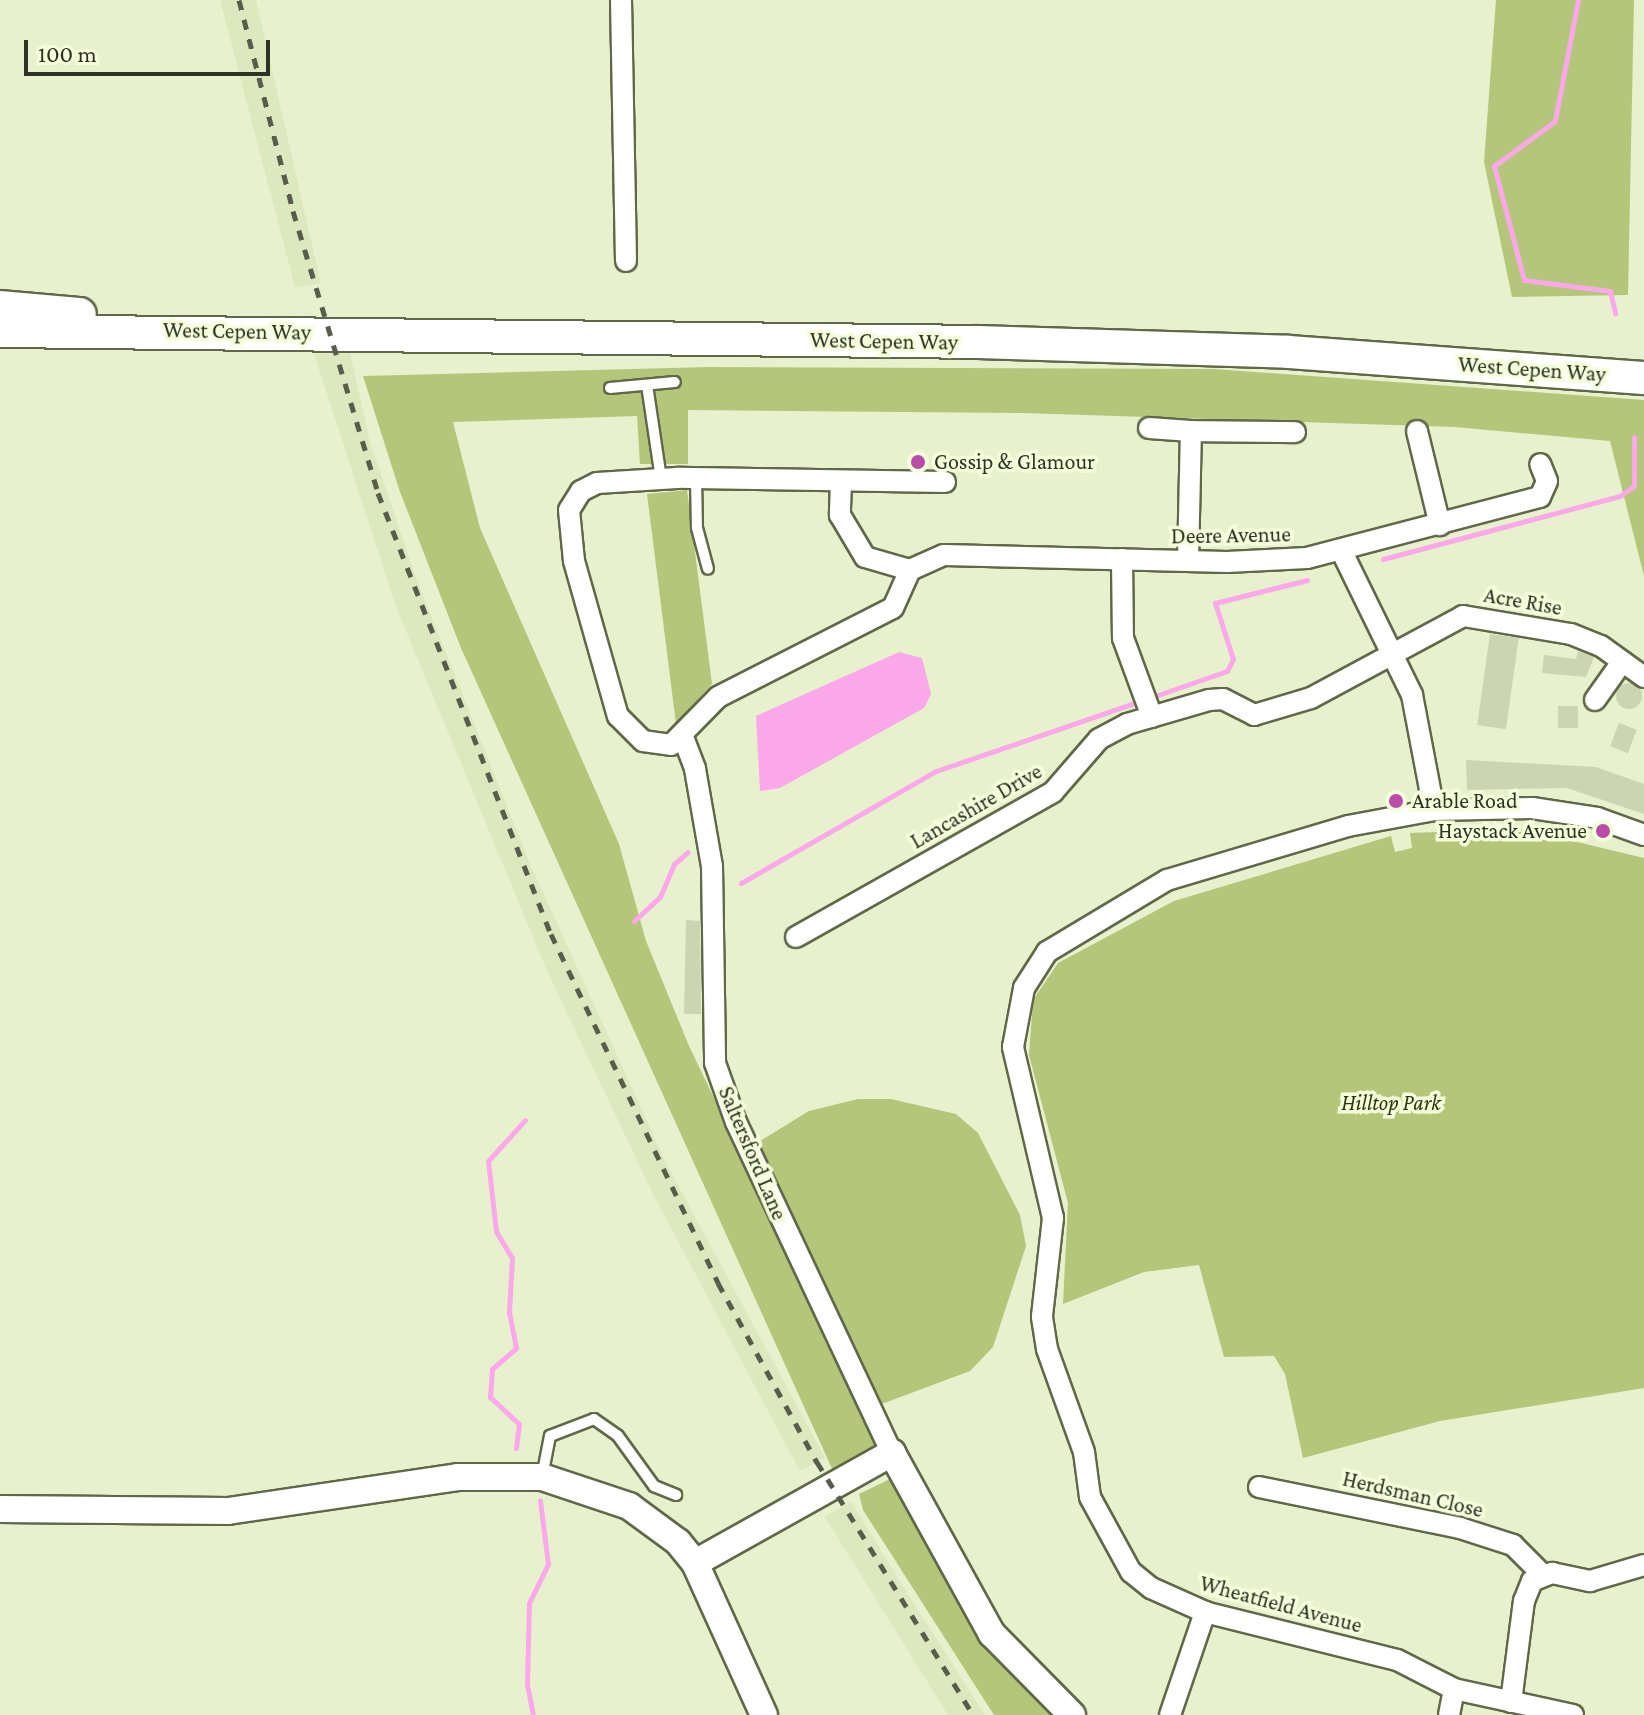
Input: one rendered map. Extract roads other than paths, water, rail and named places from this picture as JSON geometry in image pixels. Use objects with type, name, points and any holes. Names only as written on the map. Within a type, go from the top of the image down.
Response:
[{"type":"highway","name":"West Cepen Way","points":[[0,307],[58,309],[124,328]]},
{"type":"highway","name":"West Cepen Way","points":[[0,331],[124,328],[1288,352],[1644,378]]},
{"type":"main road","points":[[695,1563],[892,1453]]},
{"type":"main road","name":"Saltersford Lane","points":[[892,1453],[992,1634],[1072,1715]]},
{"type":"main road","points":[[8,1514],[228,1511],[458,1477],[542,1477],[629,1506],[695,1563],[764,1715]]},
{"type":"street","points":[[621,0],[626,261]]},
{"type":"street","points":[[1149,428],[1295,432]]},
{"type":"street","points":[[1188,561],[1191,431]]},
{"type":"street","points":[[1417,431],[1440,525]]},
{"type":"street","name":"Deere Avenue","points":[[910,570],[944,555],[1188,561],[1342,552],[1540,497],[1547,481],[1540,464]]},
{"type":"street","points":[[841,481],[840,515],[865,557],[910,570],[903,597],[876,619],[718,697],[683,737],[661,747],[643,741],[618,716],[578,584],[569,510],[581,491],[597,483],[696,478],[945,482]]},
{"type":"street","points":[[1342,552],[1392,654],[1422,726],[1434,810],[1532,808],[1597,818],[1644,835]]},
{"type":"street","points":[[1122,559],[1123,638],[1152,717]]},
{"type":"street","name":"Acre Rise","points":[[1392,654],[1455,619],[1492,616],[1571,634],[1644,677]]},
{"type":"street","name":"Lancashire Drive","points":[[796,937],[1053,792],[1099,739],[1152,717],[1223,699],[1246,714],[1261,714],[1340,686],[1392,654]]},
{"type":"street","points":[[1595,700],[1622,662]]},
{"type":"street","name":"Saltersford Lane","points":[[683,737],[695,769],[712,866],[715,1063],[736,1122],[892,1453]]},
{"type":"street","name":"Wheatfield Avenue","points":[[1434,810],[1348,826],[1167,880],[1047,952],[1024,988],[1013,1047],[1050,1194],[1053,1248],[1043,1327],[1084,1452],[1090,1497],[1131,1572],[1151,1588],[1205,1612],[1397,1660],[1454,1689],[1573,1715]]},
{"type":"street","name":"Herdsman Close","points":[[1259,1487],[1460,1528],[1513,1545],[1542,1574]]},
{"type":"street","points":[[1511,1702],[1524,1601],[1542,1574],[1590,1581],[1644,1565]]},
{"type":"street","points":[[1170,1715],[1205,1612]]},
{"type":"street","points":[[1449,1715],[1454,1689]]},
{"type":"lane","points":[[610,388],[675,382]]},
{"type":"lane","points":[[647,385],[661,479]]},
{"type":"lane","points":[[696,478],[697,528],[708,569]]},
{"type":"lane","points":[[542,1477],[550,1436],[594,1419],[618,1436],[654,1486],[676,1495]]},
{"type":"waterway","points":[[1578,0],[1555,121],[1494,166],[1524,280],[1610,291],[1615,313]]},
{"type":"waterway","points":[[1383,559],[1620,496],[1634,486],[1634,437]]},
{"type":"waterway","points":[[1158,695],[1227,671],[1233,659],[1215,603],[1307,580]]},
{"type":"waterway","points":[[741,883],[936,771],[1132,704]]},
{"type":"waterway","points":[[634,921],[660,897],[674,864],[688,852]]},
{"type":"waterway","points":[[516,1448],[519,1424],[490,1397],[492,1369],[516,1348],[509,1312],[512,1258],[496,1231],[488,1161],[525,1120]]},
{"type":"waterway","points":[[533,1715],[527,1684],[529,1603],[548,1564],[540,1501]]},
{"type":"railway","points":[[239,0],[293,211],[378,493],[551,934],[718,1283],[817,1462],[973,1715]]},
{"type":"place","name":"Gossip & Glamour","points":[[918,462]]},
{"type":"place","name":"Arable Road","points":[[1396,801]]},
{"type":"place","name":"Haystack Avenue","points":[[1603,831]]},
{"type":"park label","name":"Hilltop Park","points":[[1391,1103]]}]
